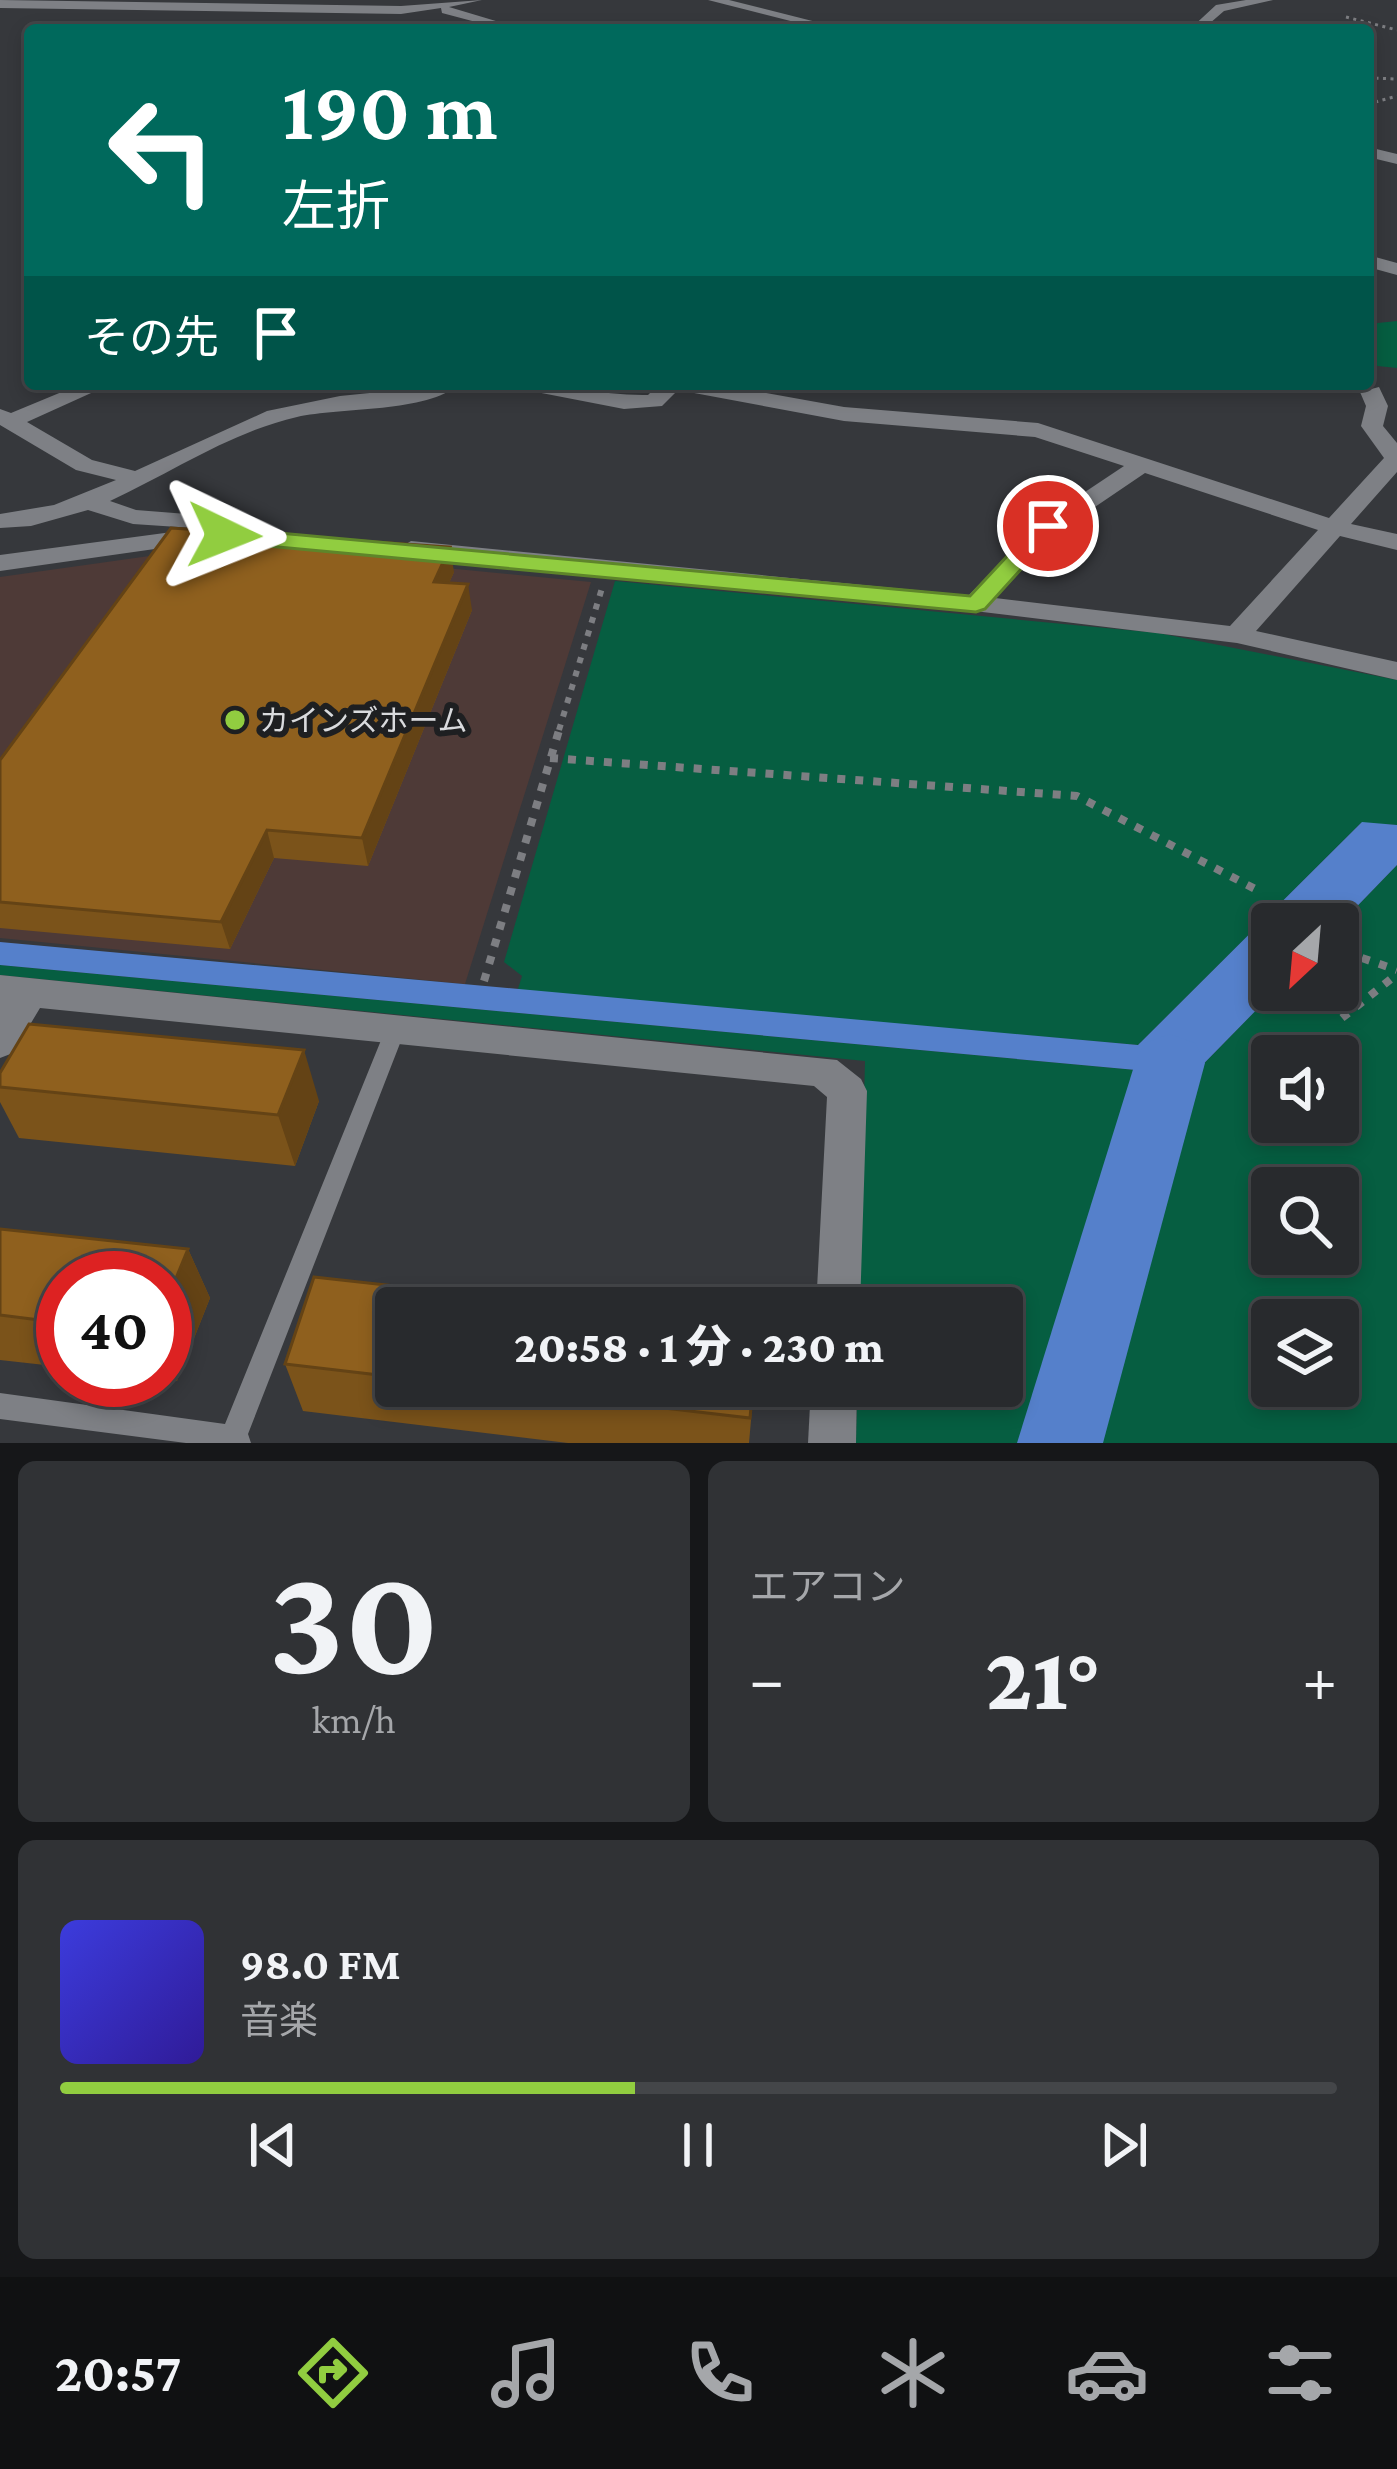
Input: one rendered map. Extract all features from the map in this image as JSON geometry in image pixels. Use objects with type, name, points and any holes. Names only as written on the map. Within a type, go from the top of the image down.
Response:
[{"type":"street","points":[[0,4],[440,8],[476,0]]},
{"type":"street","points":[[714,0],[816,24]]},
{"type":"street","points":[[1203,24],[1220,8],[1268,0]]},
{"type":"street","points":[[440,8],[498,24]]},
{"type":"street","points":[[4,419],[84,390]]},
{"type":"street","points":[[0,521],[89,502],[131,477],[257,421],[435,390]]},
{"type":"street","points":[[559,390],[624,402],[654,401],[665,390]]},
{"type":"street","points":[[713,390],[844,414],[1038,430],[1336,528],[1397,542]]},
{"type":"street","points":[[1237,635],[1396,459],[1372,426],[1376,406],[1371,392]]},
{"type":"street","points":[[4,419],[84,465],[131,477]]},
{"type":"street","points":[[976,604],[1025,547],[1071,505],[1144,464]]},
{"type":"street","points":[[0,563],[233,535],[215,522],[133,517],[89,502]]},
{"type":"street","points":[[395,547],[976,604],[1237,635],[1397,671]]},
{"type":"street","points":[[0,1042],[15,990],[823,1071],[847,1091],[839,1287]]},
{"type":"street","points":[[832,1443],[833,1407]]},
{"type":"lane","points":[[0,1406],[236,1442],[396,1028]]},
{"type":"path","points":[[1346,17],[1373,24]]},
{"type":"path","points":[[484,981],[603,582]]},
{"type":"path","points":[[550,758],[1077,796],[1259,891]]},
{"type":"path","points":[[1342,1018],[1397,972],[1362,958]]},
{"type":"shaded area","points":[[261,550],[591,582],[465,984],[0,938],[0,577],[185,551]]},
{"type":"green space","points":[[1397,321],[1397,368],[1374,366],[1374,323]]},
{"type":"green space","points":[[615,581],[1158,633],[1397,680],[1397,825],[1361,823],[1281,903],[1251,903],[1251,933],[1138,1045],[517,992],[522,976],[504,962]]},
{"type":"green space","points":[[1397,865],[1397,1443],[1077,1443],[1171,1097],[1255,1011],[1359,1011],[1359,904]]},
{"type":"green space","points":[[0,965],[1136,1070],[1147,1078],[1036,1443],[856,1443],[857,1407],[1023,1407],[1023,1287],[860,1287],[865,1061],[0,975]]},
{"type":"water","points":[[1362,822],[1397,825],[1397,865],[1359,904],[1281,903]]},
{"type":"water","points":[[1251,933],[1251,1011],[1255,1011],[1171,1097],[1136,1070],[0,965],[0,942],[1138,1045]]},
{"type":"building","points":[[171,528],[450,547],[434,582],[468,584],[362,838],[267,830],[221,922],[0,902],[0,760]]},
{"type":"building","points":[[29,1024],[304,1050],[278,1115],[0,1087],[0,1073]]},
{"type":"building","points":[[0,1229],[188,1249],[36,1251],[36,1320],[0,1315]]},
{"type":"building","points":[[314,1277],[404,1287],[375,1287],[375,1375],[285,1364]]},
{"type":"building","points":[[655,1407],[751,1407],[750,1418]]},
{"type":"waterway","points":[[1060,1443],[1170,1063]]},
{"type":"place","name":"カインズホーム","points":[[235,720]]},
{"type":"route","points":[[224,535],[300,538],[976,604],[1048,526]]}]
